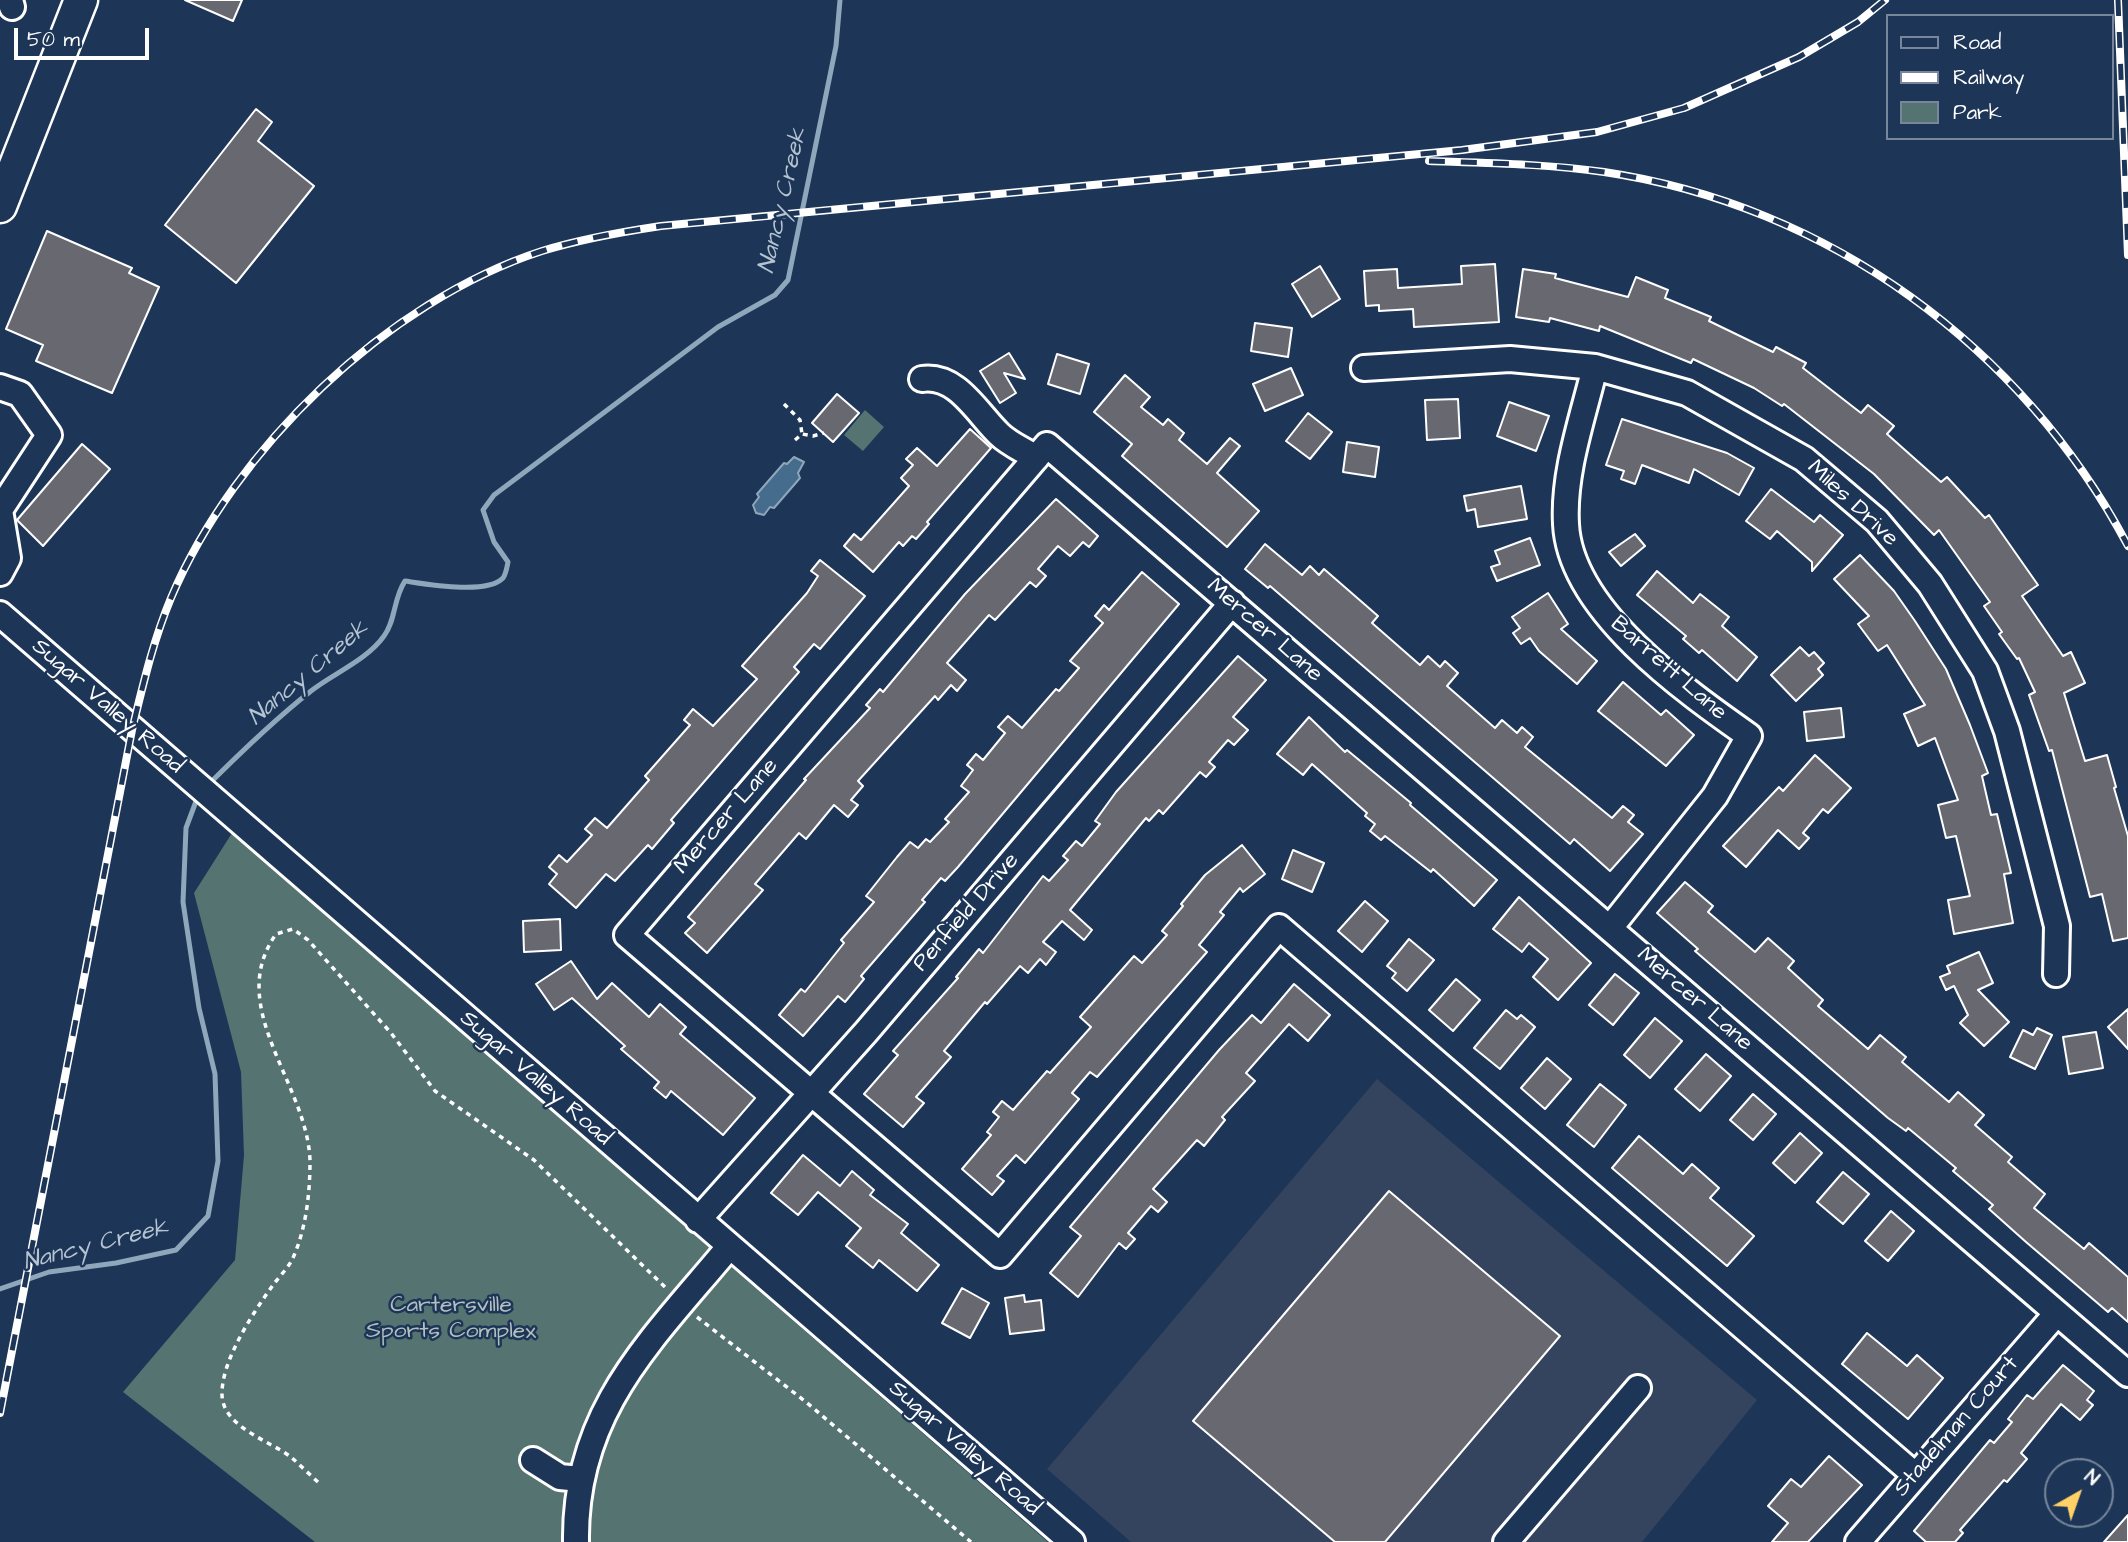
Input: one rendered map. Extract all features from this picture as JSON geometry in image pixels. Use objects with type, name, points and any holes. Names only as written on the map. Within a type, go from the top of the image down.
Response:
[{"type":"main road","points":[[0,205],[81,0]]},
{"type":"street","name":"Miles Drive","points":[[1364,368],[1510,359],[1595,367],[1687,393],[1804,459],[1877,521],[1930,584],[1986,671],[2007,731],[2057,926],[2056,974]]},
{"type":"street","name":"Barrett Lane","points":[[1595,367],[1567,492],[1566,527],[1580,575],[1613,624],[1712,709],[1749,736],[1714,796],[1610,928]]},
{"type":"street","points":[[922,379],[938,379],[952,386],[998,433],[1036,458]]},
{"type":"street","points":[[0,387],[20,394],[50,435],[0,510],[8,558],[0,573]]},
{"type":"street","name":"Mercer Lane","points":[[1915,1475],[1279,927],[1000,1255],[627,935],[1047,445],[2128,1374]]},
{"type":"street","name":"Penfield Drive","points":[[698,1220],[811,1093],[1232,603]]},
{"type":"street","name":"Sugar Valley Road","points":[[0,614],[1072,1542]]},
{"type":"street","points":[[576,1542],[580,1479],[588,1446],[614,1394],[729,1247]]},
{"type":"street","name":"Stadelman Court","points":[[1858,1542],[2057,1313]]},
{"type":"street","points":[[1506,1542],[1638,1388]]},
{"type":"street","points":[[533,1460],[560,1477],[580,1479]]},
{"type":"path","points":[[784,404],[800,420],[802,435]]},
{"type":"path","points":[[796,440],[802,435],[817,436],[824,433]]},
{"type":"path","points":[[318,1482],[290,1457],[232,1418],[222,1395],[231,1357],[248,1322],[291,1263],[303,1234],[310,1159],[299,1114],[263,1017],[257,993],[262,958],[276,934],[293,929],[308,940],[391,1033],[435,1091],[534,1160],[682,1304],[806,1402],[971,1542]]},
{"type":"shaded area","points":[[794,457],[804,462],[798,473],[800,478],[774,508],[770,507],[764,515],[756,513],[753,505],[759,497],[757,494],[784,463],[787,464]]},
{"type":"shaded area","points":[[1377,1079],[1757,1400],[1642,1542],[1131,1542],[1047,1469]]},
{"type":"green space","points":[[865,410],[884,427],[863,451],[844,435]]},
{"type":"green space","name":"Cartersville Sports Complex","points":[[232,833],[1048,1542],[315,1542],[123,1392],[235,1260],[244,1155],[241,1072],[194,893]]},
{"type":"building","points":[[185,0],[242,0],[233,21]]},
{"type":"building","points":[[256,109],[272,122],[258,141],[314,186],[236,283],[165,225]]},
{"type":"building","points":[[47,231],[132,268],[129,273],[159,287],[112,393],[36,361],[43,345],[6,329]]},
{"type":"building","points":[[1495,264],[1499,322],[1414,327],[1413,309],[1379,311],[1379,305],[1366,306],[1364,271],[1397,269],[1398,288],[1462,284],[1461,266]]},
{"type":"building","points":[[1320,266],[1340,299],[1312,317],[1292,284]]},
{"type":"building","points":[[1523,269],[1556,274],[1555,278],[1628,297],[1636,277],[1668,290],[1665,298],[1711,317],[1709,321],[1773,352],[1776,347],[1806,363],[1803,368],[1861,413],[1868,405],[1894,426],[1887,434],[1941,482],[1947,477],[1985,518],[1989,515],[2038,585],[2022,596],[2063,656],[2071,652],[2085,683],[2064,693],[2085,761],[2107,755],[2116,787],[2114,788],[2128,836],[2128,938],[2113,941],[2102,894],[2090,897],[2052,750],[2049,751],[2029,695],[2035,692],[2019,658],[2017,659],[1999,634],[2002,632],[1984,606],[1990,602],[1939,530],[1934,535],[1874,474],[1784,404],[1782,406],[1754,388],[1693,359],[1691,363],[1600,326],[1599,331],[1550,318],[1549,322],[1516,317]]},
{"type":"building","points":[[1255,323],[1292,328],[1288,357],[1251,351]]},
{"type":"building","points":[[1009,353],[1025,379],[1004,373],[1016,393],[1000,403],[980,371]]},
{"type":"building","points":[[1057,354],[1089,364],[1080,394],[1048,384]]},
{"type":"building","points":[[1291,368],[1303,395],[1265,411],[1253,384]]},
{"type":"building","points":[[1125,375],[1150,397],[1141,407],[1163,425],[1168,419],[1184,433],[1179,440],[1207,464],[1230,438],[1240,446],[1217,473],[1259,511],[1227,547],[1122,456],[1132,444],[1094,412]]},
{"type":"building","points":[[837,394],[859,413],[833,442],[812,423]]},
{"type":"building","points":[[1458,399],[1460,438],[1427,440],[1425,400]]},
{"type":"building","points":[[1509,402],[1549,416],[1536,451],[1497,436]]},
{"type":"building","points":[[1308,413],[1332,432],[1310,459],[1286,441]]},
{"type":"building","points":[[1622,419],[1727,453],[1754,468],[1739,495],[1694,469],[1689,483],[1642,465],[1635,484],[1621,479],[1624,471],[1606,465]]},
{"type":"building","points":[[970,429],[991,448],[927,522],[929,524],[916,539],[912,536],[903,546],[899,542],[873,572],[844,546],[854,534],[861,540],[909,486],[901,478],[913,465],[906,459],[917,448],[937,466]]},
{"type":"building","points":[[1347,442],[1379,447],[1375,477],[1343,472]]},
{"type":"building","points":[[82,444],[110,469],[43,546],[17,520]]},
{"type":"building","points":[[1521,486],[1527,519],[1478,527],[1475,509],[1467,511],[1464,496]]},
{"type":"building","points":[[1771,489],[1814,522],[1820,515],[1843,535],[1812,571],[1812,562],[1777,531],[1770,539],[1746,521]]},
{"type":"building","points":[[1056,499],[1098,536],[1089,547],[1083,542],[1070,556],[1058,546],[1038,569],[1046,576],[1036,587],[1030,582],[995,620],[989,615],[947,663],[966,680],[957,691],[951,685],[938,700],[935,696],[858,781],[863,786],[851,800],[858,805],[848,817],[834,805],[806,839],[799,833],[755,884],[763,890],[707,953],[685,933],[695,923],[688,917],[806,780],[804,779],[870,708],[866,705],[880,689],[883,692],[965,594]]},
{"type":"building","points":[[1635,534],[1645,546],[1621,566],[1609,552]]},
{"type":"building","points":[[1530,538],[1540,565],[1497,581],[1491,567],[1500,564],[1495,551]]},
{"type":"building","points":[[1265,544],[1302,575],[1310,566],[1319,575],[1324,569],[1378,616],[1372,623],[1420,665],[1428,656],[1440,667],[1445,661],[1458,673],[1447,686],[1495,728],[1502,720],[1517,733],[1522,727],[1533,737],[1525,747],[1612,818],[1623,806],[1634,815],[1628,822],[1643,834],[1610,871],[1574,839],[1570,844],[1270,586],[1268,588],[1245,569]]},
{"type":"building","points":[[1860,555],[1894,591],[1915,621],[1946,669],[1970,725],[1988,773],[1982,776],[1991,815],[1997,814],[2011,873],[2004,874],[2013,923],[1954,934],[1948,900],[1970,896],[1956,836],[1946,838],[1938,805],[1958,800],[1935,738],[1918,746],[1904,714],[1925,705],[1887,645],[1878,651],[1858,624],[1869,616],[1834,579]]},
{"type":"building","points":[[820,560],[865,596],[820,649],[814,644],[794,667],[799,672],[671,820],[674,823],[652,849],[648,845],[615,881],[606,874],[576,908],[549,884],[557,874],[549,867],[559,855],[567,862],[592,835],[585,829],[595,818],[607,828],[649,780],[645,776],[690,725],[684,720],[693,709],[713,726],[757,679],[742,666],[807,593],[818,576],[811,571]]},
{"type":"building","points":[[1657,571],[1693,603],[1700,594],[1729,617],[1722,626],[1757,657],[1737,681],[1702,650],[1699,653],[1683,639],[1686,636],[1637,595]]},
{"type":"building","points":[[1142,572],[1179,604],[958,867],[945,881],[941,878],[922,900],[925,902],[861,976],[864,979],[845,1002],[838,996],[803,1036],[779,1015],[801,989],[805,992],[844,943],[841,940],[874,902],[866,896],[910,842],[918,848],[926,839],[930,842],[949,822],[945,819],[969,792],[961,786],[973,770],[967,765],[976,754],[983,760],[1005,733],[998,727],[1008,716],[1022,728],[1056,689],[1059,691],[1079,668],[1070,661],[1103,623],[1095,616],[1104,605],[1109,610]]},
{"type":"building","points":[[1548,593],[1568,624],[1561,629],[1597,661],[1577,684],[1539,651],[1530,638],[1521,644],[1513,633],[1520,628],[1512,617]]},
{"type":"building","points":[[1800,647],[1809,656],[1814,652],[1824,663],[1818,669],[1823,675],[1796,701],[1771,675]]},
{"type":"building","points":[[1238,656],[1266,680],[1233,717],[1248,730],[1234,745],[1228,740],[1209,762],[1215,767],[1206,777],[1200,772],[1163,814],[1159,810],[1149,821],[1146,818],[1070,910],[1092,930],[1084,940],[1062,921],[1043,942],[1056,952],[1046,965],[1040,959],[1028,973],[1020,966],[987,1004],[985,1002],[944,1051],[951,1057],[916,1097],[924,1103],[903,1127],[864,1094],[898,1055],[893,1051],[958,978],[956,977],[979,949],[983,953],[1043,876],[1049,881],[1068,860],[1063,856],[1076,841],[1082,846],[1100,824],[1095,821],[1116,792]]},
{"type":"building","points":[[1623,682],[1661,715],[1666,710],[1694,735],[1666,766],[1598,711]]},
{"type":"building","points":[[1841,708],[1844,737],[1807,741],[1804,712]]},
{"type":"building","points":[[1309,717],[1345,752],[1347,750],[1411,803],[1410,805],[1497,880],[1474,906],[1433,869],[1431,872],[1385,836],[1381,840],[1370,831],[1375,824],[1365,816],[1367,813],[1312,764],[1303,775],[1277,754]]},
{"type":"building","points":[[1815,755],[1851,788],[1828,813],[1823,809],[1803,833],[1809,838],[1799,849],[1778,830],[1746,867],[1723,846],[1779,787],[1783,791]]},
{"type":"building","points":[[1242,845],[1265,874],[1243,892],[1240,888],[1220,912],[1224,915],[1199,945],[1207,952],[1097,1077],[1090,1072],[1072,1093],[1079,1099],[1025,1163],[1016,1155],[997,1176],[1004,1181],[992,1195],[962,1169],[991,1135],[987,1132],[999,1117],[993,1112],[1002,1101],[1013,1110],[1047,1071],[1050,1073],[1091,1027],[1080,1017],[1134,956],[1142,963],[1167,935],[1162,931],[1205,875]]},
{"type":"building","points":[[1293,850],[1324,863],[1312,892],[1282,879]]},
{"type":"building","points":[[1685,882],[1713,906],[1708,912],[1755,952],[1768,938],[1794,961],[1788,968],[1823,1000],[1818,1006],[1868,1049],[1880,1035],[1906,1057],[1902,1062],[1949,1102],[1958,1092],[1984,1115],[1975,1125],[2012,1157],[2008,1162],[2045,1194],[2034,1208],[2084,1249],[2089,1243],[2128,1277],[2128,1322],[2112,1308],[2108,1312],[2026,1242],[1989,1209],[1993,1205],[1953,1171],[1956,1168],[1908,1128],[1906,1131],[1888,1118],[1695,951],[1698,949],[1657,913]]},
{"type":"building","points":[[1519,897],[1591,963],[1558,1000],[1533,977],[1548,959],[1529,943],[1522,952],[1493,929]]},
{"type":"building","points":[[1365,901],[1388,921],[1362,952],[1338,931]]},
{"type":"building","points":[[560,919],[561,950],[524,952],[523,921]]},
{"type":"building","points":[[1409,939],[1434,960],[1407,991],[1392,978],[1396,973],[1387,966]]},
{"type":"building","points":[[1979,952],[1993,983],[1978,990],[2009,1022],[1984,1046],[1960,1023],[1968,1015],[1954,986],[1946,990],[1940,977],[1950,973],[1947,966]]},
{"type":"building","points":[[571,961],[597,999],[612,983],[649,1017],[660,1004],[686,1027],[680,1034],[755,1098],[723,1135],[671,1091],[666,1098],[654,1088],[659,1082],[621,1049],[625,1046],[572,998],[554,1010],[536,984]]},
{"type":"building","points":[[1615,974],[1639,993],[1613,1025],[1589,1005]]},
{"type":"building","points":[[1456,979],[1480,1000],[1453,1031],[1429,1010]]},
{"type":"building","points":[[1294,984],[1330,1015],[1308,1041],[1289,1024],[1246,1073],[1255,1081],[1222,1117],[1225,1120],[1204,1146],[1197,1140],[1153,1189],[1167,1202],[1158,1212],[1151,1206],[1128,1233],[1135,1239],[1126,1249],[1119,1243],[1078,1297],[1050,1273],[1081,1236],[1070,1227],[1219,1050],[1252,1015],[1261,1023]]},
{"type":"building","points":[[2128,1009],[2128,1049],[2108,1027]]},
{"type":"building","points":[[1506,1010],[1517,1019],[1521,1015],[1535,1027],[1500,1069],[1474,1048]]},
{"type":"building","points":[[1655,1018],[1682,1041],[1650,1078],[1624,1055]]},
{"type":"building","points":[[2037,1028],[2052,1035],[2035,1069],[2010,1057],[2023,1030],[2033,1035]]},
{"type":"building","points":[[2096,1032],[2103,1068],[2069,1074],[2063,1037]]},
{"type":"building","points":[[1706,1054],[1731,1076],[1700,1111],[1675,1089]]},
{"type":"building","points":[[1547,1058],[1571,1079],[1545,1109],[1521,1088]]},
{"type":"building","points":[[1600,1084],[1626,1105],[1594,1147],[1567,1125]]},
{"type":"building","points":[[1753,1094],[1776,1114],[1753,1140],[1730,1120]]},
{"type":"building","points":[[1800,1133],[1822,1153],[1795,1183],[1773,1163]]},
{"type":"building","points":[[1639,1136],[1683,1174],[1692,1164],[1719,1188],[1710,1198],[1754,1236],[1727,1266],[1612,1168]]},
{"type":"building","points":[[803,1155],[840,1186],[852,1171],[874,1190],[870,1195],[908,1224],[901,1233],[939,1265],[917,1291],[879,1260],[873,1268],[846,1246],[861,1228],[818,1192],[798,1215],[771,1193]]},
{"type":"building","points":[[1843,1172],[1869,1194],[1843,1224],[1817,1202]]},
{"type":"building","points":[[1389,1191],[1560,1336],[1385,1542],[1335,1542],[1193,1421]]},
{"type":"building","points":[[1891,1211],[1914,1231],[1888,1261],[1865,1241]]},
{"type":"building","points":[[962,1288],[989,1303],[970,1338],[942,1323]]},
{"type":"building","points":[[1024,1295],[1025,1302],[1041,1300],[1044,1330],[1010,1334],[1005,1298]]},
{"type":"building","points":[[1867,1333],[1907,1366],[1917,1355],[1943,1378],[1908,1419],[1842,1364]]},
{"type":"building","points":[[2063,1365],[2094,1391],[2087,1400],[2093,1405],[2080,1420],[2061,1404],[2021,1453],[2027,1459],[2007,1482],[2004,1480],[1960,1530],[1963,1533],[1955,1542],[1926,1542],[1914,1531],[1990,1440],[1994,1443],[2012,1422],[2008,1419],[2027,1395],[2033,1399]]},
{"type":"building","points":[[1829,1456],[1862,1485],[1808,1542],[1772,1542],[1788,1523],[1768,1506],[1791,1479],[1801,1487]]},
{"type":"building","points":[[2128,1515],[2128,1542],[2104,1542]]},
{"type":"waterway","name":"Nancy Creek","points":[[207,786],[297,702],[377,645],[388,630],[405,581],[470,587],[484,586],[503,578],[508,562],[494,542],[483,510],[494,495],[718,327],[775,295],[788,280],[836,46],[840,0]]},
{"type":"waterway","name":"Nancy Creek","points":[[0,1289],[49,1272],[116,1263],[176,1250],[208,1216],[218,1161],[215,1074],[199,1008],[183,902],[186,828],[198,796]]},
{"type":"railway","points":[[0,1413],[132,730],[159,630],[171,598],[199,542],[234,488],[275,436],[322,387],[373,343],[428,305],[484,274],[542,251],[631,231],[1462,150],[1597,132],[1684,108],[1799,57],[1858,22],[1885,0]]},
{"type":"railway","points":[[2118,0],[2128,255]]},
{"type":"railway","points":[[1429,161],[1582,169],[1687,189],[1766,216],[1841,252],[1911,297],[1975,349],[2033,408],[2085,474],[2128,546]]}]
